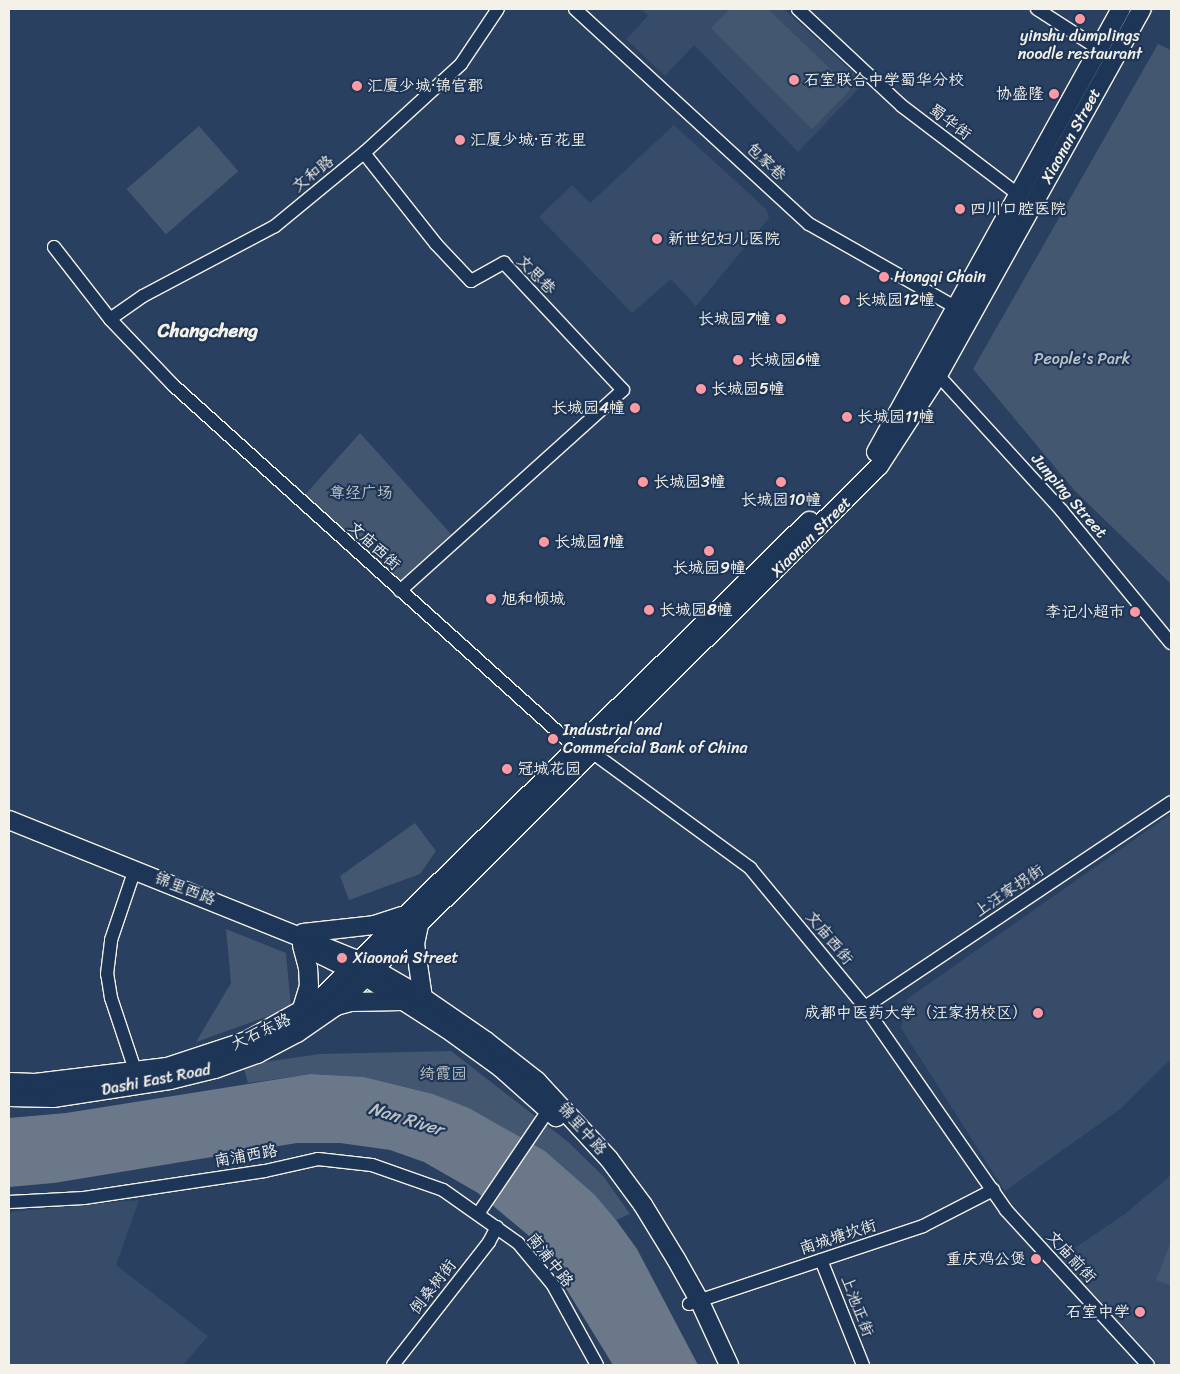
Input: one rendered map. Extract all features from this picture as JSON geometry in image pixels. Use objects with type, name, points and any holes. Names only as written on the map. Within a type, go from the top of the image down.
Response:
[{"type":"main road","name":"Xiaonan Street","points":[[586,752],[870,461],[893,425],[1121,9]]},
{"type":"main road","name":"Xiaonan Street","points":[[363,969],[869,478],[893,449],[938,375],[1142,9]]},
{"type":"main road","name":"锦里西路","points":[[9,820],[133,874],[300,940],[363,969]]},
{"type":"main road","name":"锦里西路","points":[[9,830],[133,874]]},
{"type":"main road","points":[[301,1012],[308,986],[308,968],[300,940],[374,925],[412,920],[423,998]]},
{"type":"main road","name":"大石东路","points":[[9,1082],[35,1083],[167,1066],[206,1056],[246,1041],[301,1012],[363,969]]},
{"type":"main road","name":"锦里中路","points":[[363,969],[423,998],[508,1058],[569,1113],[643,1205],[729,1365]]},
{"type":"main road","name":"锦里中路","points":[[363,969],[404,1001],[502,1068],[549,1109],[616,1186],[694,1302],[718,1365]]},
{"type":"main road","name":"Dashi East Road","points":[[9,1097],[53,1098],[170,1080],[215,1069],[265,1050],[336,1006],[363,969]]},
{"type":"main road","points":[[336,1006],[351,1002],[404,1001]]},
{"type":"street","name":"文和路","points":[[110,318],[142,296],[275,226],[364,153],[461,64],[498,9]]},
{"type":"street","name":"包家巷","points":[[575,9],[809,224],[957,308]]},
{"type":"street","name":"蜀华街","points":[[798,9],[902,106],[1020,196]]},
{"type":"street","points":[[1037,9],[1099,49]]},
{"type":"street","name":"文思巷","points":[[364,153],[436,244],[471,281],[504,263],[624,390],[400,590]]},
{"type":"street","name":"文庙西街","points":[[54,247],[110,318],[173,385],[400,590],[586,752],[750,868],[865,1007],[993,1190]]},
{"type":"street","name":"Junping Street","points":[[938,375],[1062,511],[1171,643]]},
{"type":"street","name":"上汪家拐街","points":[[865,1007],[1171,802]]},
{"type":"street","points":[[133,874],[111,940],[107,974],[111,998],[135,1070]]},
{"type":"street","points":[[478,1214],[549,1109]]},
{"type":"street","name":"南浦西路","points":[[9,1202],[84,1198],[265,1171],[318,1159],[372,1165],[443,1190],[478,1214]]},
{"type":"street","name":"南城塘坎街","points":[[694,1302],[922,1226],[993,1190]]},
{"type":"street","name":"文庙前街","points":[[993,1190],[1006,1210],[1148,1365]]},
{"type":"street","name":"南浦中路","points":[[478,1214],[518,1243],[553,1285],[597,1365]]},
{"type":"street","name":"倒桑树街","points":[[393,1365],[497,1228]]},
{"type":"street","name":"上池正街","points":[[822,1260],[863,1365]]},
{"type":"shaded area","name":"石室联合中学蜀华分校","points":[[642,9],[784,9],[864,83],[798,152],[694,45],[665,76],[626,39],[648,16]]},
{"type":"shaded area","name":"新世纪妇儿医院","points":[[674,125],[766,209],[769,218],[696,306],[671,279],[632,313],[539,217],[572,185],[590,203]]},
{"type":"shaded area","name":"成都中医药大学（汪家拐校区）","points":[[1171,814],[1171,1059],[1119,1110],[1005,1191],[901,1028],[907,999]]},
{"type":"shaded area","name":"石室中学","points":[[1171,1175],[1171,1365],[1159,1365],[1060,1258],[1125,1214]]},
{"type":"shaded area","points":[[139,1200],[116,1265],[208,1336],[183,1365],[9,1365],[9,1212]]},
{"type":"green space","points":[[730,9],[768,9],[851,89],[812,129],[711,28]]},
{"type":"green space","name":"People's Park","points":[[1158,44],[1171,50],[1171,584],[1075,491],[973,369]]},
{"type":"green space","points":[[199,126],[238,171],[166,234],[127,189]]},
{"type":"green space","name":"尊经广场","points":[[360,433],[451,534],[399,582],[304,496]]},
{"type":"green space","points":[[415,823],[436,851],[420,874],[349,900],[340,876]]},
{"type":"green space","points":[[226,929],[286,953],[291,1008],[196,1042],[231,983]]},
{"type":"green space","name":"绮霞园","points":[[451,1051],[567,1141],[603,1176],[630,1214],[616,1220],[595,1195],[545,1151],[469,1108],[433,1094],[364,1077],[310,1074],[248,1083],[243,1065],[320,1054]]},
{"type":"green space","points":[[1171,1241],[1171,1286],[1156,1280]]},
{"type":"water","name":"Nan River","points":[[310,1074],[364,1077],[433,1094],[469,1108],[545,1151],[595,1195],[637,1249],[698,1365],[613,1365],[546,1256],[528,1235],[478,1193],[424,1162],[390,1150],[340,1143],[297,1143],[54,1183],[9,1187],[9,1118],[66,1113]]},
{"type":"place","name":"yinshu dumplings noodle restaurant","points":[[1080,19]]},
{"type":"place","name":"石室联合中学蜀华分校","points":[[794,80]]},
{"type":"place","name":"汇厦少城·锦官郡","points":[[357,86]]},
{"type":"place","name":"协盛隆","points":[[1054,94]]},
{"type":"place","name":"汇厦少城·百花里","points":[[460,140]]},
{"type":"place","name":"四川口腔医院","points":[[960,209]]},
{"type":"place","name":"新世纪妇儿医院","points":[[657,239]]},
{"type":"place","name":"Hongqi Chain","points":[[884,277]]},
{"type":"place","name":"长城园12幢","points":[[845,300]]},
{"type":"place","name":"长城园7幢","points":[[781,319]]},
{"type":"place","name":"长城园6幢","points":[[738,360]]},
{"type":"place","name":"长城园5幢","points":[[701,389]]},
{"type":"place","name":"长城园4幢","points":[[635,408]]},
{"type":"place","name":"长城园11幢","points":[[847,417]]},
{"type":"place","name":"长城园3幢","points":[[643,482]]},
{"type":"place","name":"长城园10幢","points":[[781,482]]},
{"type":"place","name":"长城园1幢","points":[[544,542]]},
{"type":"place","name":"长城园9幢","points":[[709,551]]},
{"type":"place","name":"旭和倾城","points":[[491,599]]},
{"type":"place","name":"长城园8幢","points":[[649,610]]},
{"type":"place","name":"李记小超市","points":[[1135,612]]},
{"type":"place","name":"Industrial and Commercial Bank of China","points":[[553,739]]},
{"type":"place","name":"冠城花园","points":[[507,769]]},
{"type":"place","name":"Xiaonan Street","points":[[342,958]]},
{"type":"place","name":"成都中医药大学（汪家拐校区）","points":[[1038,1013]]},
{"type":"place","name":"重庆鸡公煲","points":[[1036,1259]]},
{"type":"place","name":"石室中学","points":[[1140,1312]]},
{"type":"district","name":"Changcheng","points":[[208,331]]}]
